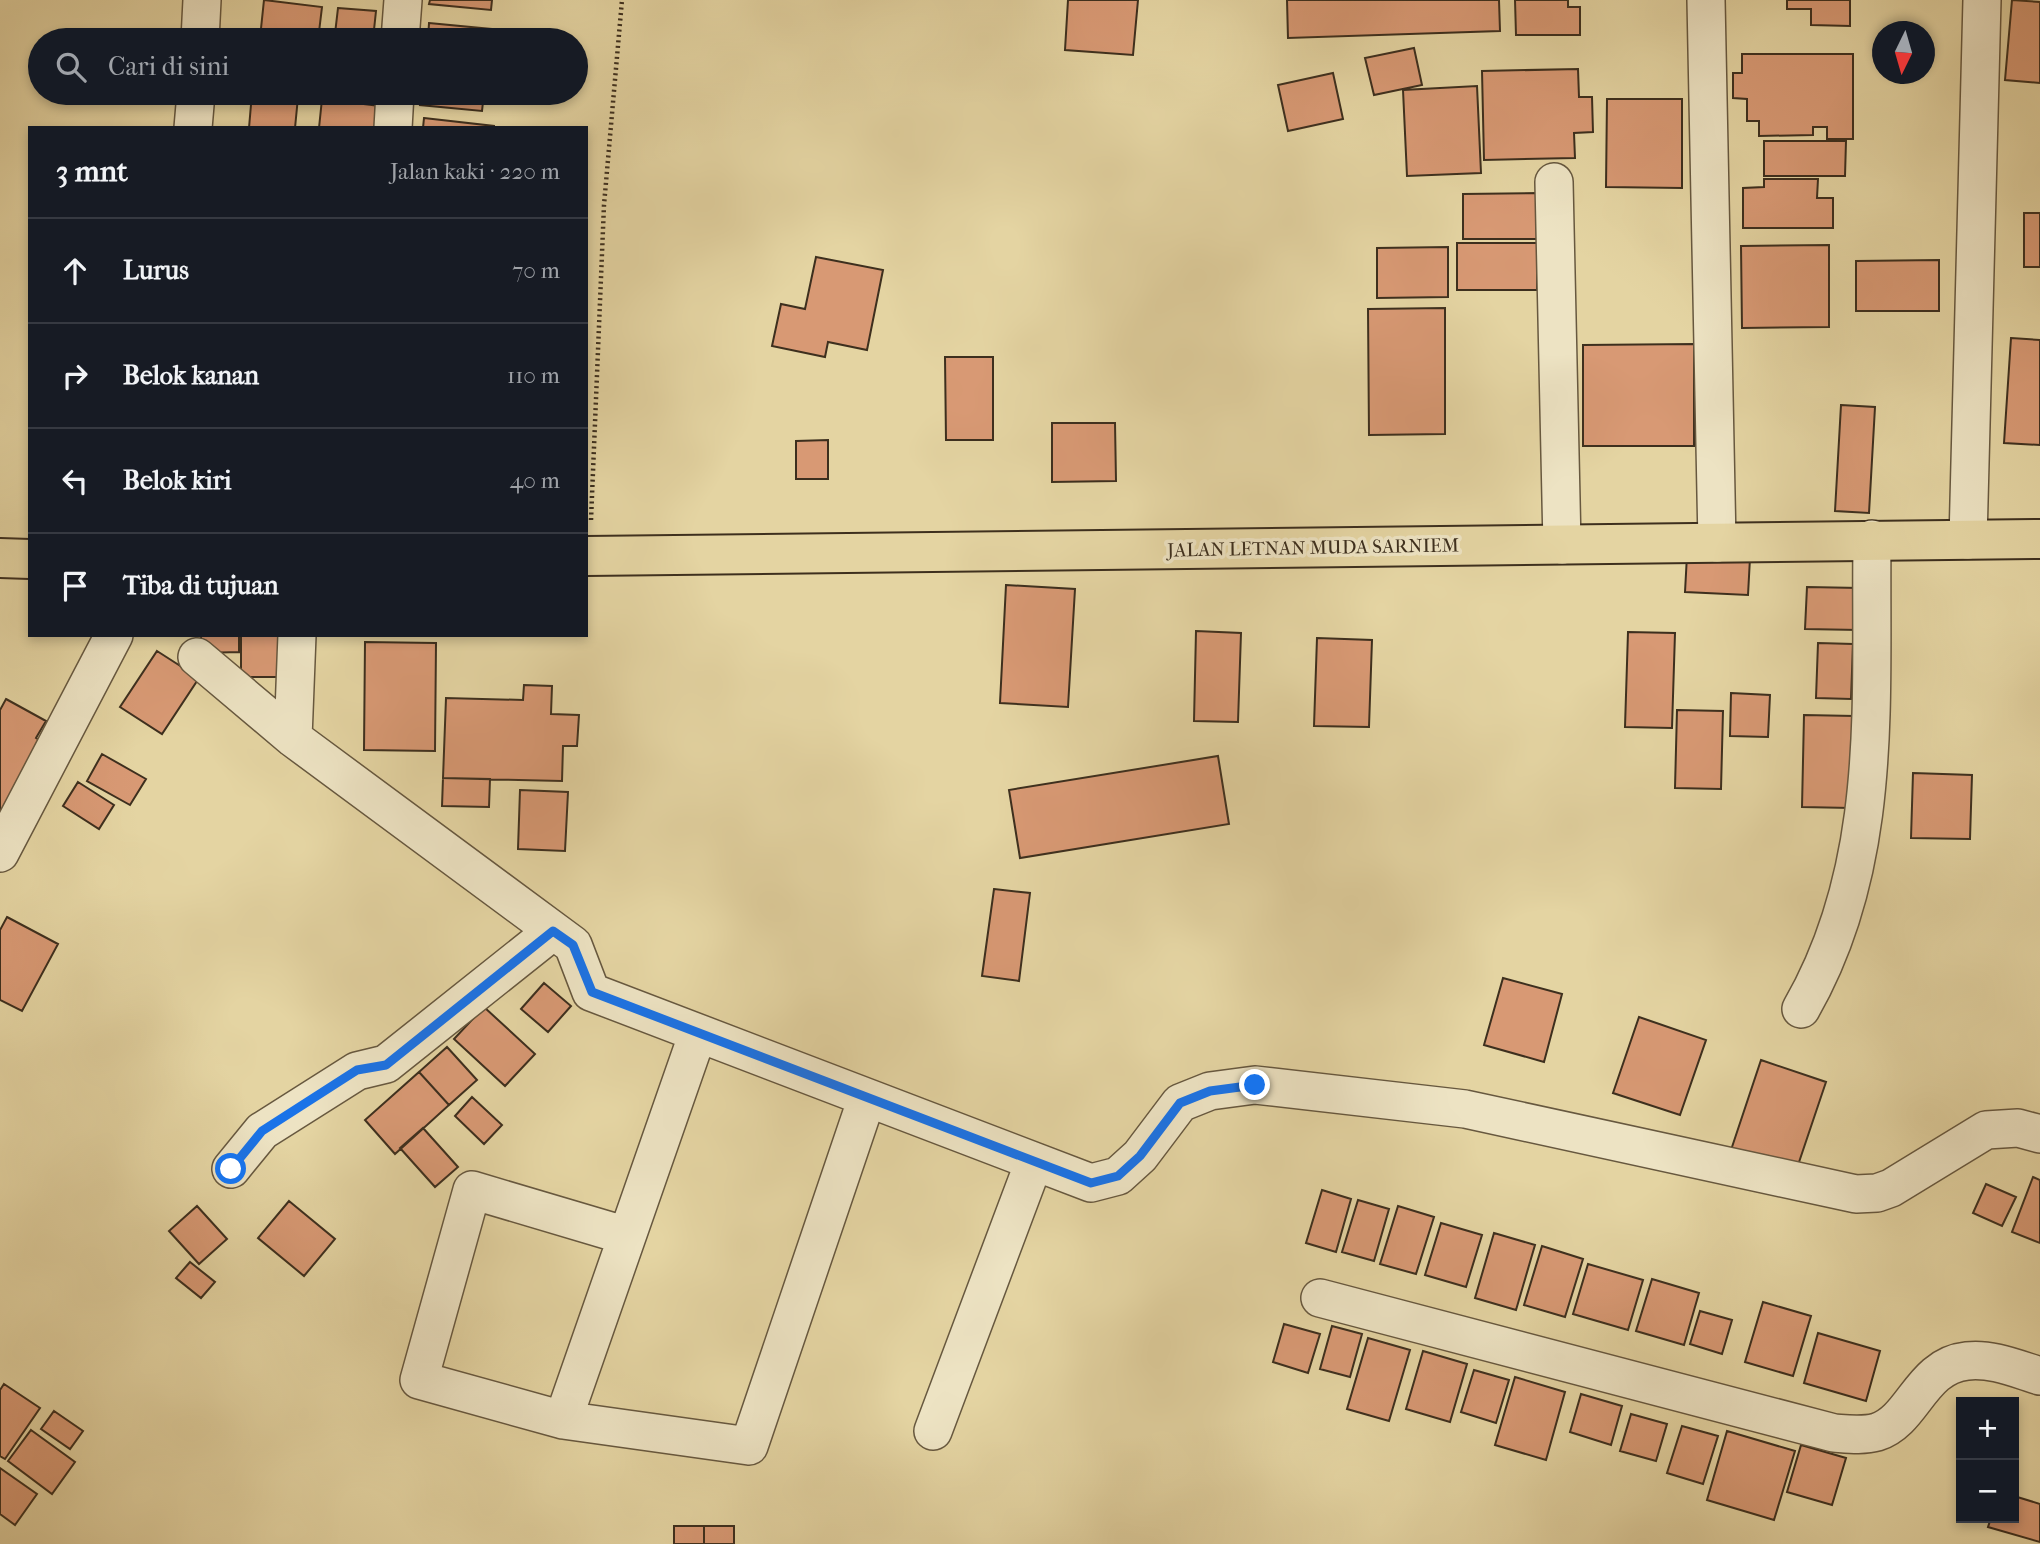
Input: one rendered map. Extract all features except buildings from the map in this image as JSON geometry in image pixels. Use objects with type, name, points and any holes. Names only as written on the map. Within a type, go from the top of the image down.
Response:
[{"type":"main road","name":"JALAN LETNAN MUDA SARNIEM","points":[[588,556],[2040,539]]},
{"type":"main road","points":[[0,558],[28,559]]},
{"type":"street","points":[[201,28],[202,0]]},
{"type":"street","points":[[401,28],[403,0]]},
{"type":"street","points":[[1706,0],[1717,543]]},
{"type":"street","points":[[1968,540],[1982,0]]},
{"type":"street","points":[[193,126],[195,105]]},
{"type":"street","points":[[393,126],[395,105]]},
{"type":"street","points":[[1554,182],[1562,545]]},
{"type":"street","points":[[1801,1009],[1832,949],[1846,909],[1864,825],[1870,757],[1872,539]]},
{"type":"street","points":[[0,853],[113,637]]},
{"type":"street","points":[[293,738],[297,637]]},
{"type":"street","points":[[198,657],[293,738],[573,945],[592,992],[1091,1183],[1118,1176],[1140,1156],[1180,1103],[1210,1091],[1255,1085],[1465,1109],[1856,1194],[1877,1193],[1891,1188],[1986,1130],[2018,1128],[2040,1134]]},
{"type":"street","points":[[231,1169],[262,1131],[357,1070],[386,1065],[553,931]]},
{"type":"street","points":[[563,1420],[698,1033]]},
{"type":"street","points":[[627,1236],[472,1190],[419,1380],[563,1420],[749,1446],[867,1098]]},
{"type":"street","points":[[933,1431],[1034,1162]]},
{"type":"street","points":[[1320,1298],[1834,1433],[1878,1432],[1896,1418],[1944,1366],[1967,1361],[1991,1362],[2040,1376]]},
{"type":"path","points":[[588,556],[604,205],[622,0]]},
{"type":"route","points":[[231,1169],[262,1131],[357,1070],[386,1065],[553,931],[573,945],[592,992],[1091,1183],[1118,1176],[1140,1156],[1180,1103],[1210,1091],[1255,1085]]}]
